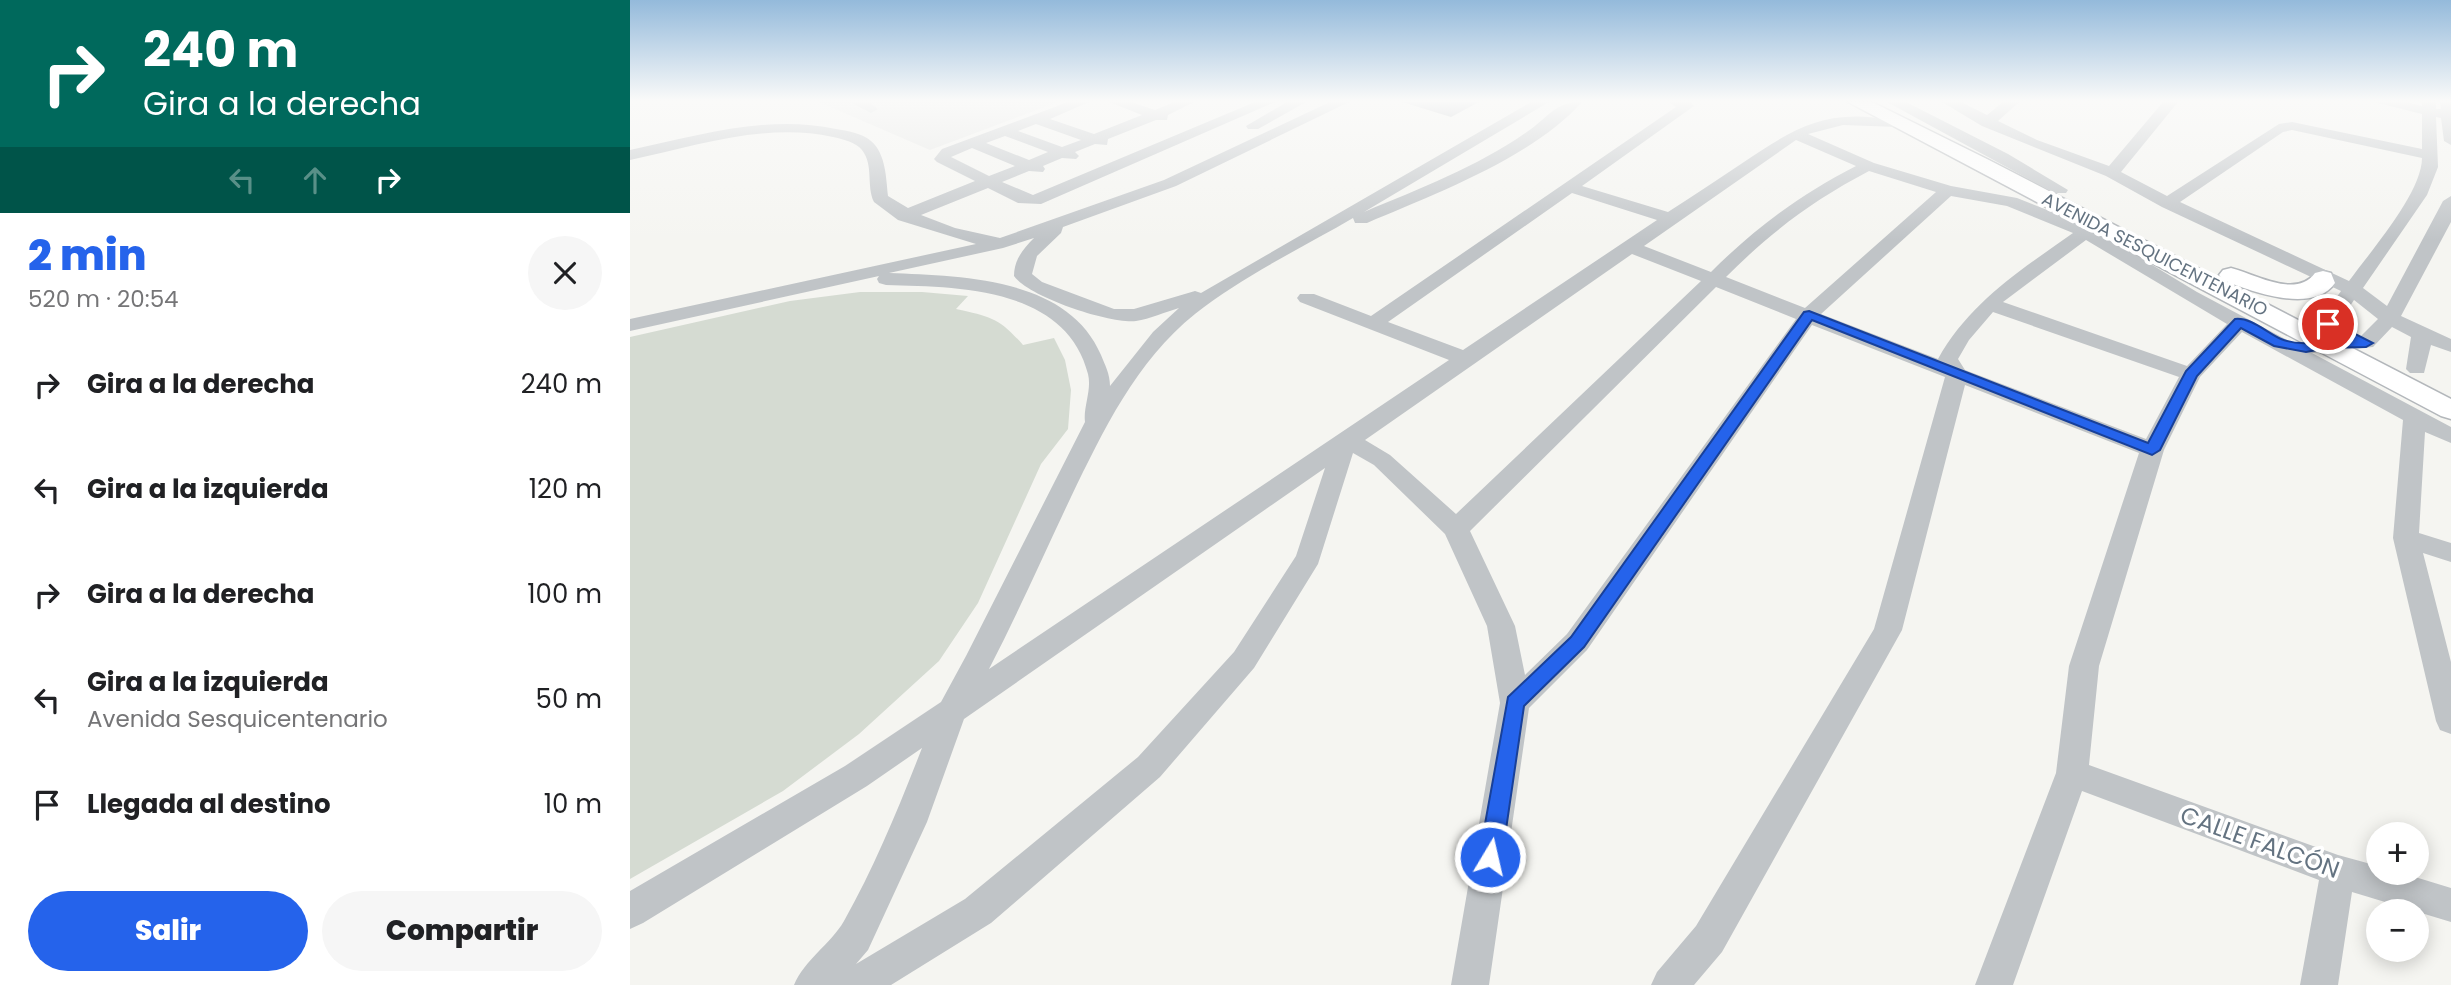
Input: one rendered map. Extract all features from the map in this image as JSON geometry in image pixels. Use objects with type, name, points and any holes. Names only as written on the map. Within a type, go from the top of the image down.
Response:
[{"type":"main road","name":"AVENIDA SESQUICENTENARIO","points":[[1947,148],[2096,230],[2328,334],[2366,343],[2451,386]]},
{"type":"main road","name":"AVENIDA SESQUICENTENARIO","points":[[1972,148],[2231,275],[2451,410]]},
{"type":"main road","points":[[2231,275],[2265,287],[2290,291],[2316,288],[2323,283],[2323,278]]},
{"type":"street","points":[[630,155],[665,148]]},
{"type":"street","points":[[868,148],[876,160],[880,198],[904,216],[945,233],[1003,243]]},
{"type":"street","points":[[959,148],[947,152],[942,159],[1024,198],[1035,200],[1160,148]]},
{"type":"street","points":[[985,148],[1074,185]]},
{"type":"street","points":[[1049,148],[1110,169]]},
{"type":"street","points":[[904,216],[1074,148]]},
{"type":"street","points":[[1117,148],[1140,157]]},
{"type":"street","points":[[1113,206],[1167,171],[1211,148]]},
{"type":"street","points":[[630,325],[1003,243],[1113,206],[1244,148]]},
{"type":"street","points":[[813,985],[855,937],[910,822],[952,709],[978,662],[1094,425],[1136,364],[1160,336],[1187,311],[1221,287],[1462,148]]},
{"type":"street","points":[[1304,238],[1390,209],[1470,173],[1511,148]]},
{"type":"street","points":[[1375,323],[1625,148]]},
{"type":"street","points":[[630,911],[856,776],[1774,148]]},
{"type":"street","points":[[1827,148],[1868,166],[1948,190],[2011,202],[2096,230],[2190,296],[2451,436]]},
{"type":"street","points":[[1985,148],[2060,190]]},
{"type":"street","points":[[2049,148],[2112,173],[2323,278],[2352,289],[2390,318],[2422,335],[2451,346]]},
{"type":"street","points":[[2112,173],[2133,148]]},
{"type":"street","points":[[2168,203],[2249,148]]},
{"type":"street","points":[[2279,343],[2306,348],[2328,334],[2352,289],[2419,195],[2430,167],[2430,148]]},
{"type":"street","points":[[1456,529],[1755,238],[1815,192],[1868,166]]},
{"type":"street","points":[[1571,188],[1669,218]]},
{"type":"street","points":[[1515,703],[1577,642],[1809,315],[1948,190]]},
{"type":"street","points":[[2366,343],[2390,318],[2451,201]]},
{"type":"street","points":[[1060,224],[1033,248],[1022,266],[1023,276],[1035,286],[1095,310],[1112,316],[1135,315],[1163,309],[1221,287]]},
{"type":"street","points":[[1670,985],[1709,939],[1888,630],[1957,373],[1948,359],[1955,344],[1989,304],[2096,230]]},
{"type":"street","points":[[1628,246],[2152,450]]},
{"type":"street","points":[[826,282],[883,279],[972,284],[1015,293],[1043,306],[1068,320],[1088,347],[1099,376],[1094,425]]},
{"type":"street","points":[[1307,298],[1464,358]]},
{"type":"street","points":[[1989,304],[2191,374]]},
{"type":"street","points":[[1994,985],[2072,774],[2084,666],[2152,450],[2191,374],[2240,322]]},
{"type":"street","points":[[2417,369],[2422,335]]},
{"type":"street","points":[[2416,416],[2406,538],[2451,721]]},
{"type":"street","points":[[1346,439],[1382,460],[1456,529],[1500,626],[1515,703],[1470,985]]},
{"type":"street","points":[[856,985],[978,911],[1149,767],[1244,660],[1309,557],[1346,439]]},
{"type":"street","points":[[2406,538],[2451,553]]},
{"type":"street","name":"CALLE FALCÓN","points":[[2072,774],[2338,871],[2451,905]]},
{"type":"street","points":[[2319,985],[2338,871]]},
{"type":"shaded area","points":[[860,292],[922,292],[968,296],[956,309],[994,320],[1023,345],[1054,338],[1065,360],[1071,390],[1068,429],[1041,464],[978,603],[939,661],[859,734],[783,791],[630,879],[630,337],[790,301]]},
{"type":"route","points":[[1490,857],[1515,703],[1577,642],[1809,315],[2152,450],[2191,374],[2240,322],[2279,343],[2306,348],[2328,344],[2366,343],[2328,324]]}]
